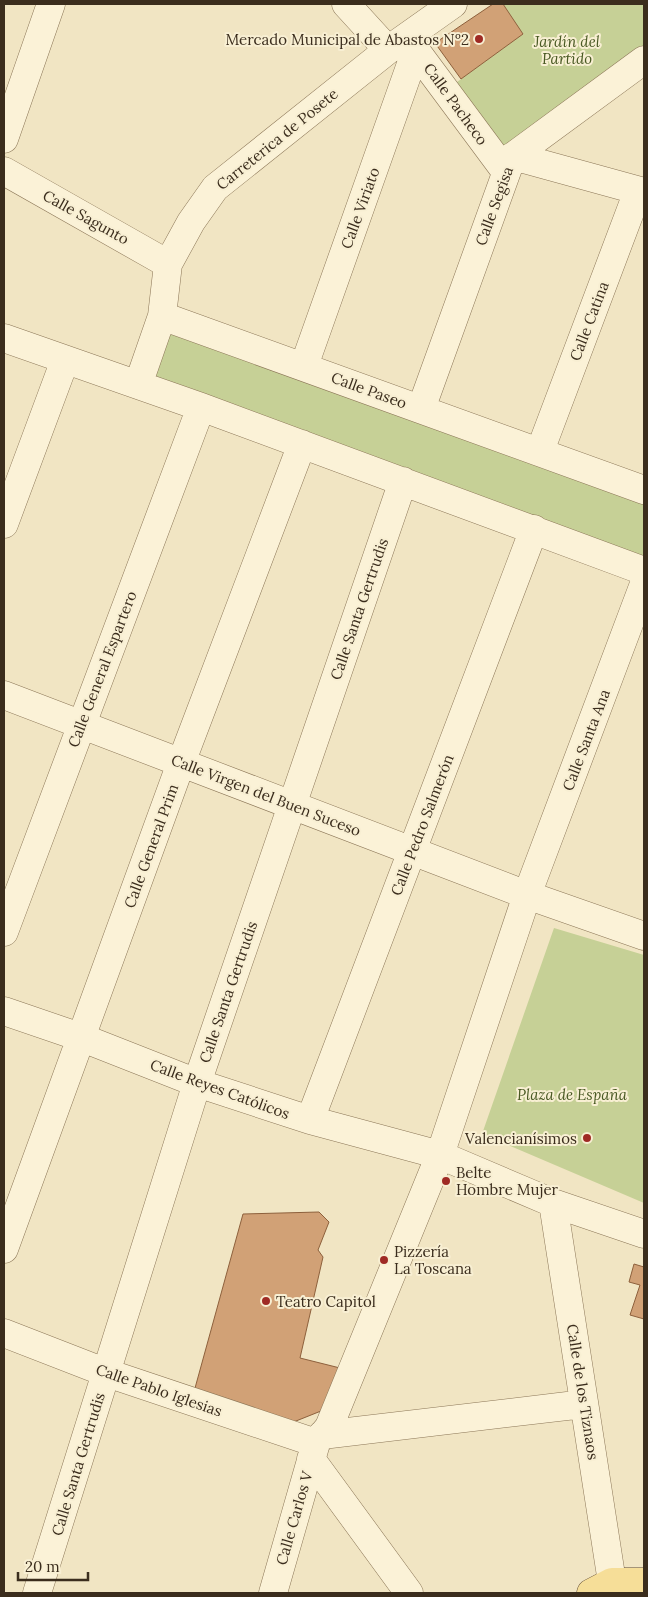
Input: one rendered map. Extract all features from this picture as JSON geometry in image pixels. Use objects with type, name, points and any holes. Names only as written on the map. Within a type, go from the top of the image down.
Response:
[{"type":"main road","points":[[601,1588],[644,1582]]},
{"type":"street","points":[[4,139],[51,4]]},
{"type":"street","name":"Calle Pacheco","points":[[346,4],[403,46],[510,164]]},
{"type":"street","name":"Carreterica de Posete","points":[[162,316],[168,264],[191,222],[215,188],[403,46],[452,4]]},
{"type":"street","name":"Calle Viriato","points":[[304,366],[403,46]]},
{"type":"street","name":"Calle Segisa","points":[[421,409],[510,164],[644,60]]},
{"type":"street","points":[[510,164],[641,191]]},
{"type":"street","name":"Calle Sagunto","points":[[4,171],[168,264]]},
{"type":"street","name":"Calle Catina","points":[[540,452],[641,191]]},
{"type":"street","points":[[138,385],[162,316]]},
{"type":"street","name":"Calle Paseo","points":[[162,316],[644,490]]},
{"type":"street","points":[[4,338],[201,406],[644,571]]},
{"type":"street","points":[[4,524],[65,360]]},
{"type":"street","name":"Calle General Espartero","points":[[4,932],[201,406]]},
{"type":"street","name":"Calle General Prim","points":[[4,1249],[181,763],[302,444]]},
{"type":"street","name":"Calle Santa Gertrudis","points":[[37,1593],[197,1083],[403,481]]},
{"type":"street","name":"Calle Pedro Salmerón","points":[[310,1120],[534,529]]},
{"type":"street","name":"Calle Santa Ana","points":[[527,895],[644,584]]},
{"type":"street","name":"Calle Virgen del Buen Suceso","points":[[4,695],[527,895]]},
{"type":"street","points":[[644,936],[527,895],[440,1155],[553,1203],[644,1234]]},
{"type":"street","name":"Calle Reyes Católicos","points":[[4,1011],[80,1037],[197,1083],[310,1120],[440,1155]]},
{"type":"street","name":"Calle Carlos V","points":[[273,1593],[317,1446],[329,1427],[440,1155]]},
{"type":"street","name":"Calle de los Tiznaos","points":[[553,1203],[584,1404],[601,1588]]},
{"type":"street","name":"Calle Pablo Iglesias","points":[[4,1333],[107,1373],[317,1446]]},
{"type":"street","points":[[409,1593],[317,1446],[584,1404]]},
{"type":"green space","name":"Jardín del Partido","points":[[503,4],[644,4],[644,50],[501,155],[457,82],[523,34]]},
{"type":"green space","points":[[162,316],[644,490],[644,571],[138,385]]},
{"type":"green space","name":"Plaza de España","points":[[554,928],[644,955],[644,1203],[482,1134]]},
{"type":"building","name":"Mercado Municipal de Abastos Nº2","points":[[493,4],[503,4],[523,34],[461,79],[435,43]]},
{"type":"building","name":"Teatro Capitol","points":[[319,1212],[329,1222],[318,1250],[323,1257],[300,1358],[340,1368],[331,1407],[286,1425],[192,1399],[243,1214]]},
{"type":"building","points":[[634,1264],[644,1267],[644,1319],[630,1315],[640,1285],[629,1282]]},
{"type":"place","name":"Mercado Municipal de Abastos Nº2","points":[[479,39]]},
{"type":"place","name":"Valencianísimos","points":[[587,1138]]},
{"type":"place","name":"Belte Hombre Mujer","points":[[446,1181]]},
{"type":"place","name":"Pizzería La Toscana","points":[[384,1260]]},
{"type":"place","name":"Teatro Capitol","points":[[266,1301]]}]
